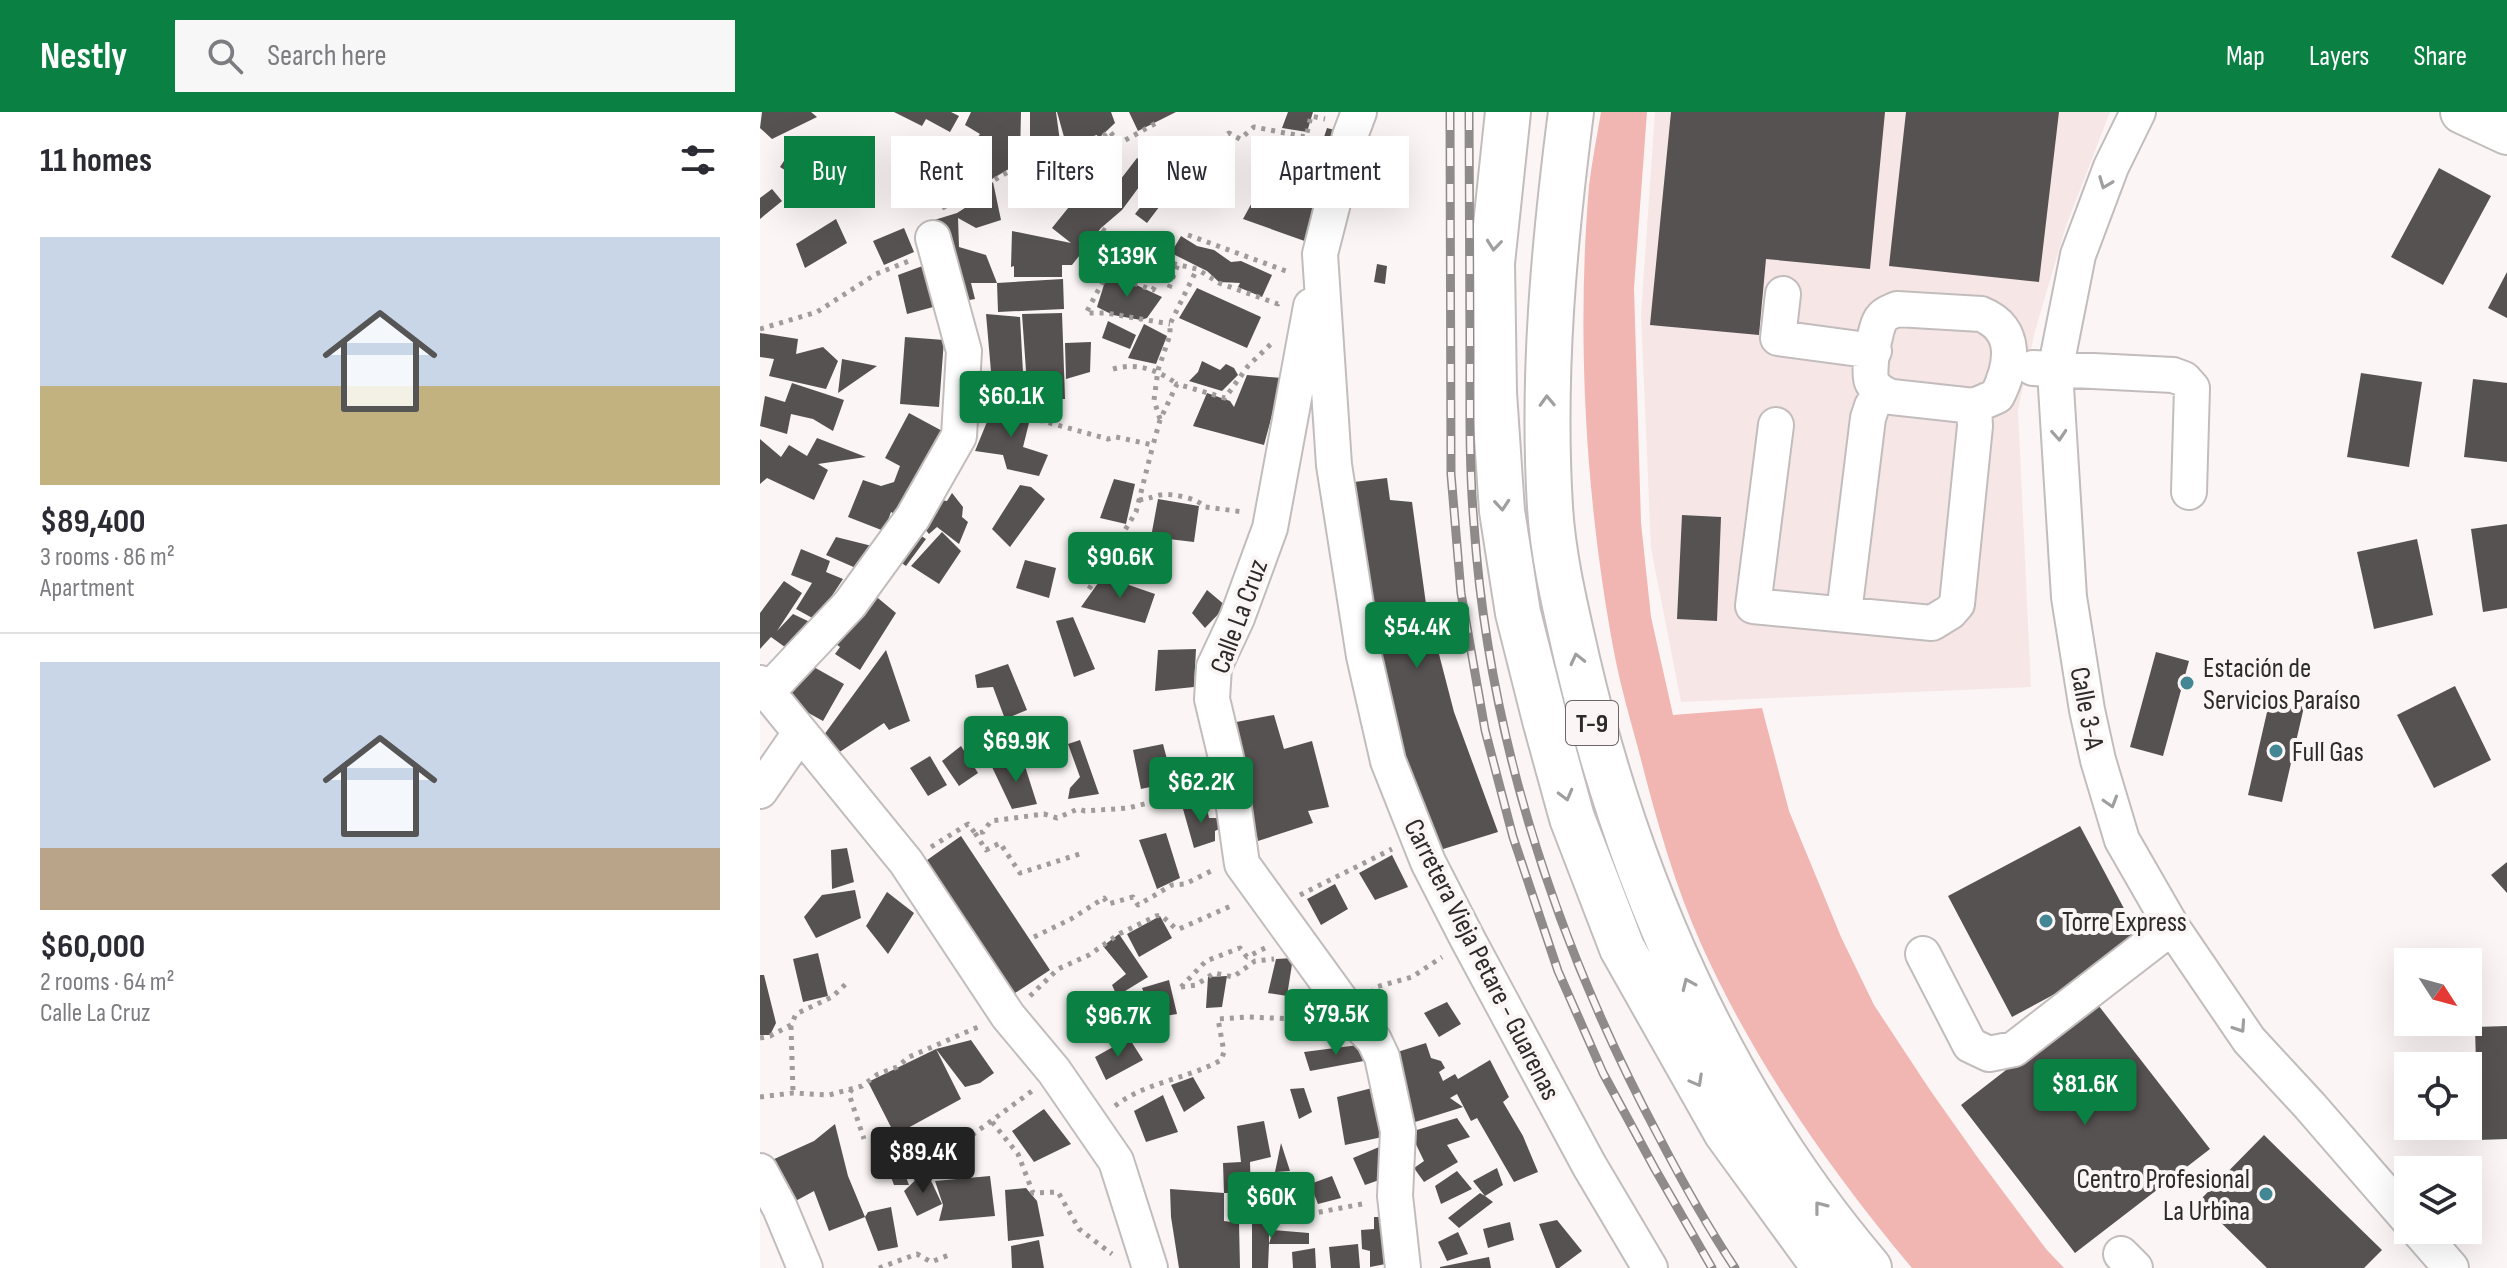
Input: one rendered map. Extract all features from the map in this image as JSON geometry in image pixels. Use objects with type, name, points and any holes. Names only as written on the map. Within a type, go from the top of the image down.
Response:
[{"type":"highway","name":"T-9","points":[[1508,112],[1492,263],[1494,393],[1502,511],[1518,613],[1545,720],[1572,818],[1622,948],[1726,1132],[1825,1268]]},
{"type":"highway","name":"T-9","points":[[1571,112],[1553,265],[1546,376],[1550,510],[1563,595],[1592,723],[1647,892],[1701,1012],[1806,1190],[1869,1268]]},
{"type":"main road","points":[[2462,112],[2507,133]]},
{"type":"street","name":"Calle 3-A","points":[[2138,112],[2111,167],[2078,255],[2055,371],[2069,597],[2098,760],[2122,840],[2172,927],[2249,1040],[2394,1203]]},
{"type":"street","name":"Carretera Vieja Petare - Guarenas","points":[[1356,119],[1320,254],[1334,465],[1364,656],[1388,761],[1417,836],[1467,938],[1589,1165],[1650,1268]]},
{"type":"street","points":[[933,234],[964,351],[959,436],[913,517],[850,604],[764,687],[906,862],[1008,1016],[1054,1071],[1116,1161],[1150,1268]]},
{"type":"street","name":"Calle La Cruz","points":[[1320,254],[1270,528],[1253,578],[1214,667],[1212,699],[1242,864],[1350,1014],[1374,1040],[1382,1057],[1398,1131],[1395,1196],[1403,1268]]},
{"type":"street","points":[[1783,294],[1778,338],[1874,351]]},
{"type":"street","points":[[1897,309],[1981,314],[1993,319],[2004,332],[2010,351],[2006,378],[1997,396],[1974,406],[1892,397],[1881,393],[1872,384],[1869,375],[1874,351],[1878,322],[1885,314],[1897,309]]},
{"type":"street","points":[[2007,365],[2055,371],[2173,375],[2184,379],[2192,388],[2189,492]]},
{"type":"street","points":[[1844,613],[1868,418],[1881,393]]},
{"type":"street","points":[[1776,425],[1753,606],[1932,623],[1957,604],[1975,426],[1974,406]]},
{"type":"street","points":[[760,791],[800,733]]},
{"type":"street","points":[[1923,954],[1970,1045],[1989,1054],[2014,1049],[2172,927]]},
{"type":"street","points":[[760,1171],[780,1208],[805,1268]]},
{"type":"street","points":[[2430,1244],[2451,1268]]},
{"type":"path","points":[[1235,136],[1240,139],[1254,127],[1306,137],[1311,116],[1356,119]]},
{"type":"path","points":[[760,329],[817,312],[933,234],[960,201],[1025,162],[1076,148],[1089,149],[1109,131],[1120,143],[1158,122]]},
{"type":"path","points":[[1102,229],[1145,257],[1197,269],[1219,283],[1278,304],[1320,254]]},
{"type":"path","points":[[1188,235],[1286,271],[1320,254]]},
{"type":"path","points":[[1170,324],[1106,313],[1086,313],[1107,274],[1153,290],[1159,277],[1157,260],[1178,264]]},
{"type":"path","points":[[1169,288],[1178,264]]},
{"type":"path","points":[[1160,420],[1154,400],[1158,370],[1170,335],[1170,324],[1197,269]]},
{"type":"path","points":[[1113,369],[1124,366],[1158,370],[1177,384],[1225,398],[1248,366],[1277,338]]},
{"type":"path","points":[[1089,589],[1130,522],[1139,500],[1160,420],[1177,384]]},
{"type":"path","points":[[1039,420],[1108,439],[1116,437],[1153,445]]},
{"type":"path","points":[[1139,500],[1161,494],[1199,501],[1205,507],[1273,514]]},
{"type":"path","points":[[975,833],[983,832],[991,821],[1044,814],[1057,818],[1078,809],[1128,808],[1181,795],[1231,791]]},
{"type":"path","points":[[906,862],[968,824],[986,850],[1000,843],[1020,873],[1083,853]]},
{"type":"path","points":[[1285,923],[1255,961],[1233,977],[1214,973],[1196,985],[1181,987],[1206,961],[1240,948],[1247,957],[1285,923],[1417,836]]},
{"type":"path","points":[[1034,937],[1104,898],[1108,904],[1133,897],[1138,905],[1172,885],[1185,884],[1241,858]]},
{"type":"path","points":[[1008,1016],[1058,969],[1089,955],[1119,934],[1161,915],[1179,929],[1285,923]]},
{"type":"path","points":[[1093,1127],[1125,1098],[1221,1060],[1224,1052],[1218,1019],[1350,1014],[1376,987],[1427,969],[1467,938]]},
{"type":"path","points":[[793,1093],[791,1025],[796,1014],[832,997],[849,981]]},
{"type":"path","points":[[760,1038],[791,1025]]},
{"type":"path","points":[[760,1097],[793,1093],[829,1095],[862,1086],[878,1074],[934,1048],[943,1040]]},
{"type":"path","points":[[853,1088],[849,1094],[864,1139]]},
{"type":"path","points":[[903,1167],[909,1171],[953,1149],[1022,1100]]},
{"type":"path","points":[[992,1122],[1018,1154],[1033,1193],[1058,1192],[1079,1229],[1117,1257]]},
{"type":"path","points":[[1279,1210],[1315,1213],[1395,1196]]},
{"type":"path","points":[[879,1268],[917,1254],[931,1262],[949,1255]]},
{"type":"shaded area","points":[[1601,112],[1647,112],[1634,288],[1641,523],[1651,617],[1673,715],[1762,708],[1789,811],[1841,937],[1874,1005],[1978,1158],[2046,1249],[2064,1268],[1912,1268],[1852,1193],[1796,1114],[1746,1032],[1692,923],[1659,826],[1624,696],[1597,545],[1586,424],[1584,304],[1589,186]]},
{"type":"shaded area","points":[[1655,112],[2110,112],[2066,226],[2035,331],[2018,410],[2031,687],[1681,702],[1651,548],[1641,314]]},
{"type":"building","points":[[762,112],[811,112],[817,117],[772,139],[760,128]]},
{"type":"building","points":[[894,112],[951,112],[959,116],[950,132],[926,119],[922,126]]},
{"type":"building","points":[[971,112],[1021,112],[1020,136],[1008,136],[1008,170],[992,179],[992,136],[979,136],[980,134],[965,125]]},
{"type":"building","points":[[1030,112],[1056,112],[1059,136],[1030,136]]},
{"type":"building","points":[[1057,112],[1111,112],[1115,123],[1101,136],[1064,136]]},
{"type":"building","points":[[1129,112],[1176,112],[1138,131]]},
{"type":"building","points":[[1288,112],[1313,112],[1307,132],[1282,128]]},
{"type":"building","points":[[1671,112],[1885,112],[1870,269],[1766,259],[1759,335],[1650,325]]},
{"type":"building","points":[[1906,112],[2059,112],[2039,282],[1889,266]]},
{"type":"building","points":[[1327,128],[1339,131],[1338,136],[1324,136]]},
{"type":"building","points":[[1138,159],[1138,188],[1122,210],[1101,228],[1072,265],[1062,265],[1062,277],[1014,277],[1014,266],[1011,267],[1012,231],[1071,243],[1052,228],[1068,208],[1122,208],[1122,178]]},
{"type":"building","points":[[2439,168],[2491,196],[2443,285],[2391,257]]},
{"type":"building","points":[[992,183],[1001,220],[976,228],[958,218],[959,247],[986,255],[997,283],[971,283],[975,299],[953,303],[931,221],[965,208],[992,208]]},
{"type":"building","points":[[772,189],[782,201],[760,219],[760,198]]},
{"type":"building","points":[[1251,204],[1251,208],[1319,208],[1313,244],[1243,219]]},
{"type":"building","points":[[1140,208],[1158,208],[1147,223],[1135,214]]},
{"type":"building","points":[[836,219],[847,243],[805,268],[796,244]]},
{"type":"building","points":[[904,228],[914,252],[884,265],[873,241]]},
{"type":"building","points":[[1181,236],[1197,246],[1214,250],[1231,262],[1241,261],[1272,275],[1262,297],[1238,287],[1240,283],[1219,282],[1207,271],[1171,253]]},
{"type":"building","points":[[928,264],[937,306],[907,314],[898,275]]},
{"type":"building","points":[[1377,264],[1387,266],[1385,284],[1374,282]]},
{"type":"building","points":[[2507,272],[2507,318],[2488,308]]},
{"type":"building","points":[[1107,275],[1162,297],[1147,318],[1141,320],[1113,315],[1097,307]]},
{"type":"building","points":[[1063,279],[1064,309],[998,312],[997,283]]},
{"type":"building","points":[[1197,288],[1261,317],[1247,348],[1179,318]]},
{"type":"building","points":[[1062,313],[1065,399],[1028,399],[1022,314]]},
{"type":"building","points":[[986,314],[1020,317],[1024,391],[992,383]]},
{"type":"building","points":[[1108,321],[1136,335],[1130,349],[1102,338]]},
{"type":"building","points":[[1144,324],[1167,336],[1156,364],[1128,358]]},
{"type":"building","points":[[760,333],[798,339],[796,354],[823,347],[838,361],[826,389],[769,376],[774,359],[760,357]]},
{"type":"building","points":[[905,337],[944,340],[939,407],[900,404]]},
{"type":"building","points":[[1091,342],[1090,372],[1066,379],[1065,343]]},
{"type":"building","points":[[842,359],[877,366],[838,393]]},
{"type":"building","points":[[1202,361],[1220,370],[1226,364],[1234,368],[1238,375],[1222,391],[1189,381],[1198,372]]},
{"type":"building","points":[[2361,373],[2422,382],[2409,467],[2347,457]]},
{"type":"building","points":[[1247,375],[1282,378],[1264,445],[1193,426],[1207,393],[1230,401],[1234,407]]},
{"type":"building","points":[[2473,379],[2507,383],[2507,462],[2464,457]]},
{"type":"building","points":[[792,383],[844,400],[833,431],[813,419],[791,414],[787,434],[760,426],[765,396],[785,402]]},
{"type":"building","points":[[996,400],[1032,411],[1023,447],[1048,455],[1039,476],[1007,469],[1003,455],[975,451]]},
{"type":"building","points":[[909,413],[946,433],[908,522],[891,512],[884,531],[848,517],[863,480],[881,486],[894,482],[900,466],[885,458]]},
{"type":"building","points":[[817,438],[866,457],[818,464],[828,470],[814,500],[767,478],[760,484],[760,439],[781,457],[789,445],[807,456]]},
{"type":"building","points":[[1387,478],[1390,500],[1412,502],[1426,604],[1454,712],[1498,832],[1440,850],[1405,758],[1372,640],[1354,482]]},
{"type":"building","points":[[1114,479],[1135,484],[1126,524],[1100,518]]},
{"type":"building","points":[[1020,485],[1031,487],[1045,499],[1010,547],[992,529]]},
{"type":"building","points":[[952,493],[963,507],[962,517],[968,522],[959,544],[937,527],[929,534],[915,517],[933,499],[947,501]]},
{"type":"building","points":[[1158,499],[1199,506],[1194,542],[1151,537]]},
{"type":"building","points":[[1682,515],[1721,517],[1717,621],[1677,619]]},
{"type":"building","points":[[2507,524],[2507,608],[2483,612],[2471,529]]},
{"type":"building","points":[[912,530],[926,539],[906,566],[893,557]]},
{"type":"building","points":[[942,532],[961,551],[939,584],[911,566]]},
{"type":"building","points":[[836,537],[872,546],[865,572],[826,555]]},
{"type":"building","points":[[2417,539],[2433,615],[2374,629],[2357,552]]},
{"type":"building","points":[[801,549],[830,561],[826,572],[843,579],[816,620],[796,609],[812,583],[791,575]]},
{"type":"building","points":[[1025,560],[1056,568],[1049,598],[1016,588]]},
{"type":"building","points":[[1103,576],[1155,594],[1145,623],[1081,607]]},
{"type":"building","points":[[784,581],[802,593],[777,631],[793,614],[810,622],[789,650],[771,637],[760,649],[760,613]]},
{"type":"building","points":[[867,589],[896,613],[860,670],[835,654],[840,647],[825,636]]},
{"type":"building","points":[[1207,590],[1226,606],[1205,628],[1192,613]]},
{"type":"building","points":[[1073,617],[1095,669],[1074,677],[1056,621]]},
{"type":"building","points":[[1196,649],[1194,687],[1155,691],[1158,650]]},
{"type":"building","points":[[886,650],[910,721],[889,730],[884,723],[838,753],[821,739]]},
{"type":"building","points":[[2156,652],[2189,661],[2163,756],[2130,747]]},
{"type":"building","points":[[1008,664],[1027,710],[1005,719],[993,687],[977,688],[975,675]]},
{"type":"building","points":[[812,666],[844,684],[823,721],[785,700]]},
{"type":"building","points":[[2455,686],[2491,760],[2434,788],[2397,715]]},
{"type":"building","name":"Full Gas","points":[[2270,699],[2304,707],[2282,802],[2248,795]]},
{"type":"building","points":[[1274,715],[1284,749],[1312,741],[1329,807],[1308,811],[1313,823],[1258,841],[1231,723]]},
{"type":"building","points":[[1080,740],[1099,794],[1068,799],[1070,788],[1080,777],[1068,744]]},
{"type":"building","points":[[1163,744],[1173,782],[1141,789],[1133,750]]},
{"type":"building","points":[[961,746],[978,773],[959,786],[942,761]]},
{"type":"building","points":[[930,756],[947,785],[928,796],[910,768]]},
{"type":"building","points":[[1023,760],[1037,804],[1012,809],[992,767]]},
{"type":"building","points":[[1206,804],[1209,818],[1217,818],[1221,828],[1215,831],[1215,841],[1194,848],[1183,809]]},
{"type":"building","name":"Torre Express","points":[[2080,826],[2144,946],[2012,1017],[1948,896]]},
{"type":"building","points":[[1166,833],[1180,878],[1157,889],[1139,840]]},
{"type":"building","points":[[961,836],[1050,970],[1003,1001],[913,870]]},
{"type":"building","points":[[847,848],[854,882],[832,889],[831,850]]},
{"type":"building","points":[[1392,855],[1408,887],[1375,900],[1359,873]]},
{"type":"building","points":[[2507,862],[2507,893],[2491,875]]},
{"type":"building","points":[[1335,884],[1348,909],[1321,925],[1307,899]]},
{"type":"building","points":[[855,890],[861,918],[816,938],[804,917],[822,895]]},
{"type":"building","points":[[887,892],[914,913],[888,954],[866,926]]},
{"type":"building","points":[[1160,916],[1172,938],[1139,957],[1127,934]]},
{"type":"building","points":[[1119,934],[1148,977],[1117,996],[1112,985],[1126,974],[1103,946]]},
{"type":"building","points":[[818,953],[828,996],[803,1002],[793,959]]},
{"type":"building","points":[[1293,958],[1287,996],[1268,993],[1276,959]]},
{"type":"building","points":[[760,975],[764,975],[776,1023],[770,1035],[760,1035]]},
{"type":"building","points":[[1227,976],[1222,1007],[1206,1008],[1208,977]]},
{"type":"building","points":[[1169,980],[1177,1014],[1153,1018],[1142,988]]},
{"type":"building","points":[[1144,993],[1150,1026],[1127,1033],[1119,1000]]},
{"type":"building","points":[[2095,1001],[2210,1149],[2075,1253],[1961,1105]]},
{"type":"building","points":[[1447,1002],[1461,1024],[1439,1037],[1424,1013]]},
{"type":"building","points":[[2507,1026],[2507,1139],[2482,1140],[2482,1052],[2476,1052],[2475,1036],[2482,1036],[2482,1027]]},
{"type":"building","points":[[1129,1038],[1143,1060],[1106,1080],[1095,1057]]},
{"type":"building","points":[[971,1040],[994,1073],[980,1083],[965,1087],[936,1049]]},
{"type":"building","points":[[1426,1043],[1431,1058],[1441,1061],[1445,1068],[1439,1072],[1443,1081],[1455,1074],[1458,1079],[1490,1060],[1509,1097],[1503,1102],[1523,1136],[1538,1172],[1514,1182],[1477,1118],[1471,1121],[1457,1094],[1450,1098],[1463,1107],[1412,1123],[1391,1054]]},
{"type":"building","points":[[1366,1044],[1369,1060],[1310,1071],[1304,1052]]},
{"type":"building","points":[[936,1049],[961,1099],[895,1135],[868,1082]]},
{"type":"building","points":[[1193,1077],[1205,1098],[1184,1112],[1171,1085]]},
{"type":"building","points":[[1376,1087],[1387,1136],[1345,1145],[1337,1097]]},
{"type":"building","points":[[1304,1088],[1312,1112],[1299,1119],[1290,1089]]},
{"type":"building","points":[[1163,1095],[1178,1132],[1146,1142],[1134,1111]]},
{"type":"building","points":[[1044,1109],[1071,1144],[1034,1162],[1012,1131]]},
{"type":"building","points":[[1457,1118],[1470,1137],[1447,1145],[1458,1162],[1424,1182],[1414,1168],[1424,1161],[1410,1132]]},
{"type":"building","points":[[1264,1121],[1271,1157],[1250,1162],[1251,1196],[1238,1200],[1234,1193],[1224,1193],[1223,1163],[1241,1162],[1237,1126]]},
{"type":"building","points":[[835,1124],[848,1176],[865,1217],[829,1231],[814,1191],[790,1204],[772,1160],[814,1141]]},
{"type":"building","name":"Centro Profesional La Urbina","points":[[2264,1135],[2382,1250],[2364,1268],[2267,1268],[2199,1201]]},
{"type":"building","points":[[1391,1142],[1399,1173],[1365,1185],[1353,1158]]},
{"type":"building","points":[[1281,1143],[1290,1171],[1275,1172]]},
{"type":"building","points":[[895,1147],[909,1185],[894,1185],[880,1148]]},
{"type":"building","points":[[1497,1168],[1503,1185],[1485,1196],[1473,1181]]},
{"type":"building","points":[[926,1170],[942,1204],[917,1216],[904,1191]]},
{"type":"building","points":[[1457,1171],[1472,1189],[1441,1204],[1435,1186]]},
{"type":"building","points":[[990,1176],[995,1216],[939,1221],[943,1205],[935,1181]]},
{"type":"building","points":[[1332,1176],[1341,1198],[1318,1204],[1310,1184]]},
{"type":"building","points":[[1026,1188],[1037,1201],[1044,1236],[1008,1241],[1005,1190]]},
{"type":"building","points":[[1170,1189],[1224,1193],[1224,1221],[1239,1223],[1240,1268],[1179,1268]]},
{"type":"building","points":[[1480,1193],[1493,1202],[1459,1228],[1448,1218]]},
{"type":"building","points":[[891,1207],[898,1247],[878,1251],[865,1217],[868,1212]]},
{"type":"building","points":[[1269,1213],[1268,1268],[1252,1268],[1252,1220]]},
{"type":"building","points":[[1374,1217],[1395,1217],[1401,1261],[1370,1267],[1370,1251],[1362,1249],[1361,1230],[1374,1229]]},
{"type":"building","points":[[1557,1220],[1582,1251],[1559,1268],[1556,1268],[1539,1224]]},
{"type":"building","points":[[1510,1222],[1514,1240],[1488,1248],[1483,1229]]},
{"type":"building","points":[[1273,1230],[1309,1233],[1309,1244],[1269,1244]]},
{"type":"building","points":[[1458,1232],[1468,1254],[1447,1261],[1438,1242]]},
{"type":"building","points":[[1039,1240],[1044,1268],[1012,1268],[1011,1246]]},
{"type":"building","points":[[1358,1244],[1360,1268],[1331,1268],[1329,1247]]},
{"type":"building","points":[[1315,1248],[1316,1268],[1293,1268],[1292,1252]]},
{"type":"building","points":[[1489,1257],[1491,1268],[1440,1268],[1440,1267]]},
{"type":"railway","points":[[1450,112],[1451,474],[1461,593],[1485,730],[1513,837],[1558,971],[1603,1073],[1712,1268]]},
{"type":"railway","points":[[1469,112],[1472,503],[1482,605],[1512,763],[1560,917],[1590,991],[1659,1137],[1735,1268]]},
{"type":"place","name":"Estación de Servicios Paraíso","points":[[2187,683]]},
{"type":"place","name":"Full Gas","points":[[2276,751]]},
{"type":"place","name":"Torre Express","points":[[2046,921]]},
{"type":"place","name":"Centro Profesional La Urbina","points":[[2266,1194]]}]
